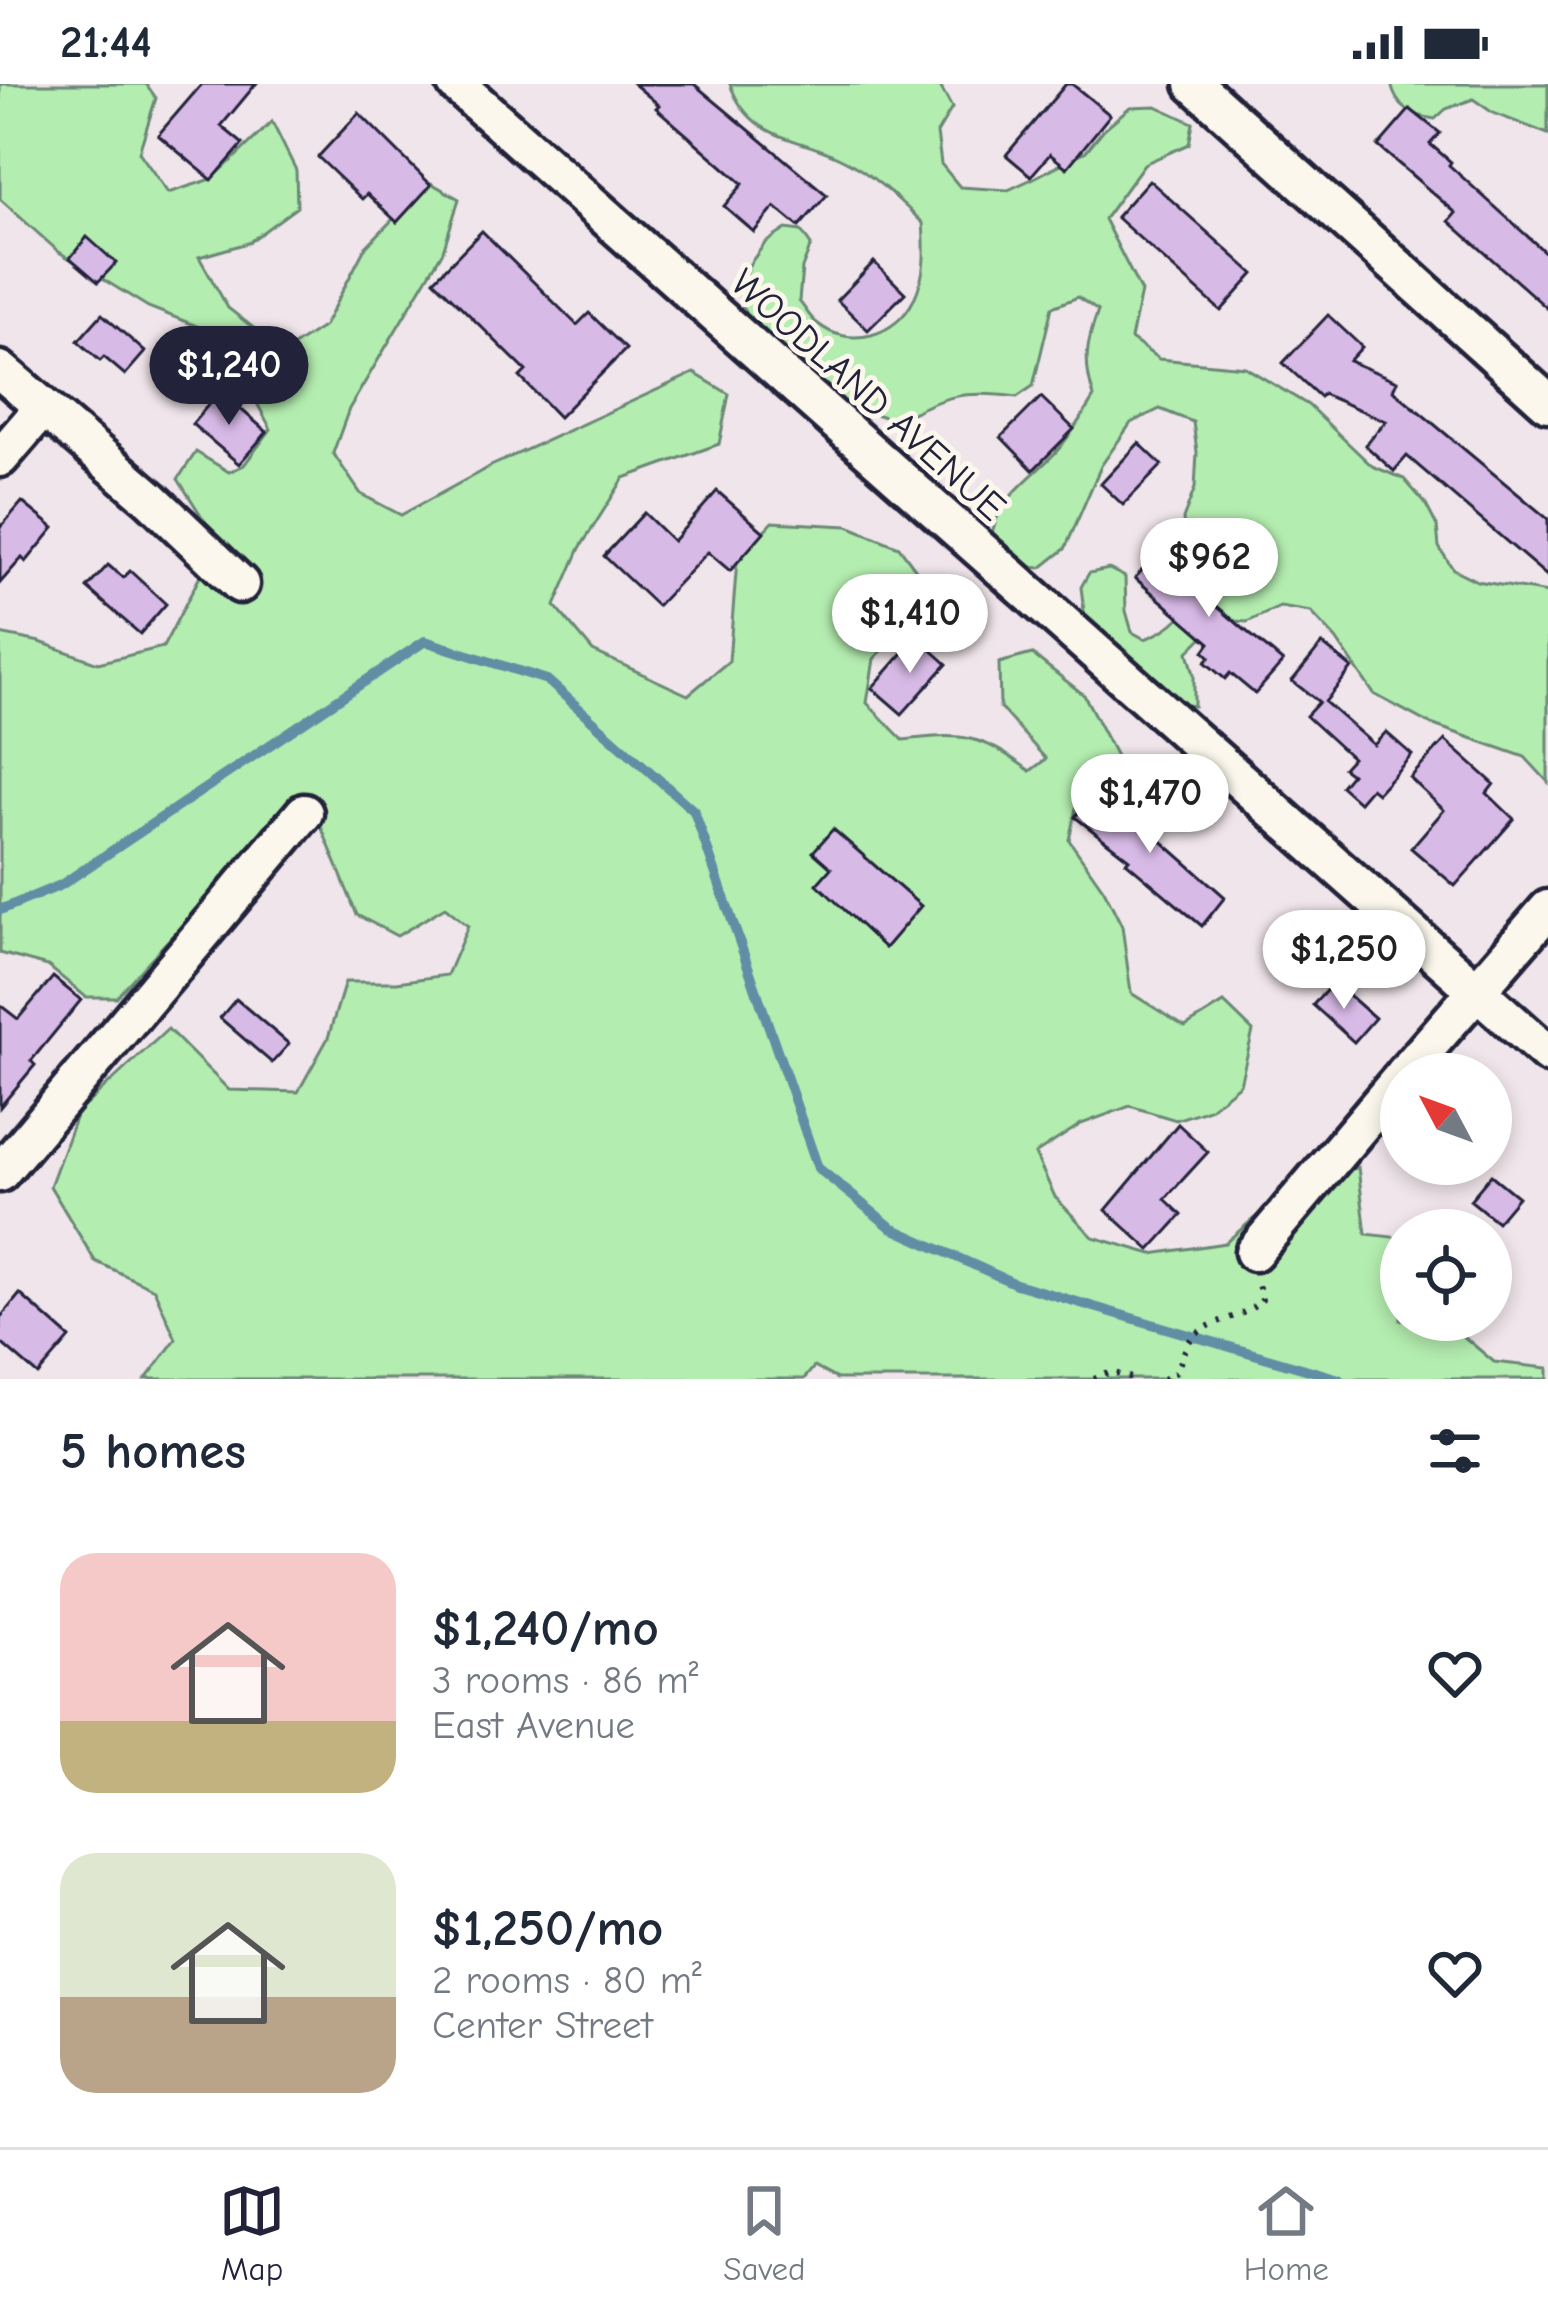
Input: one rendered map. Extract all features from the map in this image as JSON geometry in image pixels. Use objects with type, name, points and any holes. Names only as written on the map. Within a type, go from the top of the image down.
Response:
[{"type":"street","name":"WOODLAND AVENUE","points":[[456,84],[1548,1054]]},
{"type":"street","points":[[1194,84],[1548,403]]},
{"type":"street","points":[[0,370],[151,499],[240,584]]},
{"type":"street","points":[[0,458],[43,408]]},
{"type":"street","points":[[0,1173],[304,813]]},
{"type":"street","points":[[1423,1053],[1548,909]]},
{"type":"street","points":[[1258,1246],[1380,1103]]},
{"type":"path","points":[[1163,1379],[1175,1373],[1187,1342],[1203,1328],[1243,1316],[1262,1300],[1260,1280],[1280,1279],[1277,1259],[1258,1246]]},
{"type":"path","points":[[1094,1379],[1111,1372],[1135,1379]]},
{"type":"green space","points":[[0,84],[146,84],[156,98],[139,152],[168,193],[212,179],[272,122],[296,170],[297,207],[248,243],[199,257],[228,308],[284,352],[324,326],[365,248],[429,182],[459,199],[443,251],[349,409],[333,453],[361,494],[401,515],[491,466],[694,373],[729,394],[719,444],[624,478],[580,548],[555,606],[593,651],[688,695],[729,661],[737,560],[772,522],[848,526],[899,547],[927,585],[910,621],[874,659],[867,703],[903,740],[971,739],[1030,771],[1046,759],[1000,708],[999,663],[1032,654],[1084,695],[1117,758],[1078,799],[1069,840],[1122,926],[1131,993],[1185,1027],[1224,1003],[1253,1031],[1240,1084],[1209,1109],[1176,1120],[1130,1106],[1081,1124],[1035,1154],[1055,1197],[1093,1237],[1152,1254],[1225,1243],[1284,1193],[1358,1167],[1366,1234],[1380,1236],[1380,1341],[1469,1341],[1494,1362],[1548,1368],[1548,1379],[837,1379],[814,1367],[804,1379],[146,1379],[176,1339],[154,1289],[95,1261],[50,1186],[77,1113],[168,1029],[229,1090],[298,1092],[328,1038],[345,982],[447,975],[468,926],[445,907],[397,936],[357,915],[312,804],[289,808],[116,997],[86,997],[48,966],[0,953],[0,634],[40,642],[98,663],[163,647],[218,542],[178,479],[196,452],[229,472],[244,465],[271,429],[220,335],[148,307],[59,252],[0,199]]},
{"type":"green space","points":[[730,84],[939,84],[952,108],[937,133],[941,164],[960,187],[1008,190],[1034,178],[1086,151],[1130,107],[1156,106],[1193,123],[1189,144],[1144,164],[1104,219],[1141,292],[1131,339],[1159,359],[1245,367],[1308,405],[1372,466],[1404,479],[1425,503],[1437,526],[1439,547],[1453,569],[1477,581],[1548,593],[1548,782],[1525,757],[1428,723],[1374,694],[1311,612],[1280,607],[1247,622],[1220,620],[1188,652],[1194,706],[1164,701],[1086,627],[1081,587],[1089,573],[1109,569],[1125,577],[1132,632],[1145,639],[1173,624],[1192,602],[1201,582],[1186,553],[1183,519],[1195,488],[1193,422],[1160,409],[1131,423],[1101,466],[1065,549],[1041,568],[1015,566],[991,542],[993,527],[1006,503],[1061,445],[1094,397],[1087,354],[1098,311],[1078,297],[1052,307],[1033,386],[1017,397],[955,397],[898,421],[832,401],[751,325],[740,298],[749,265],[765,243],[786,229],[801,231],[811,245],[802,268],[799,301],[814,321],[830,331],[843,336],[871,335],[896,322],[914,299],[923,271],[923,223],[853,165],[763,127],[739,103]]},
{"type":"green space","points":[[1391,84],[1548,84],[1548,134],[1493,113],[1473,99],[1446,109],[1435,119],[1419,115],[1401,105]]},
{"type":"building","points":[[202,84],[256,84],[221,126],[243,144],[212,180],[158,135]]},
{"type":"building","points":[[634,84],[694,84],[827,195],[799,227],[775,207],[754,232],[724,206],[743,184]]},
{"type":"building","points":[[1066,84],[1110,115],[1067,168],[1050,154],[1031,176],[1006,155]]},
{"type":"building","points":[[1410,109],[1440,133],[1430,144],[1449,165],[1548,255],[1548,309],[1449,221],[1456,213],[1378,146]]},
{"type":"building","points":[[359,113],[431,185],[397,222],[367,194],[362,199],[318,157]]},
{"type":"building","points":[[1149,180],[1254,274],[1221,311],[1116,217]]},
{"type":"building","points":[[482,231],[577,325],[589,313],[626,349],[559,417],[520,377],[526,371],[434,280]]},
{"type":"building","points":[[87,237],[116,263],[98,282],[70,258]]},
{"type":"building","points":[[874,262],[905,293],[868,330],[837,300]]},
{"type":"building","points":[[102,314],[145,352],[125,375],[78,341]]},
{"type":"building","points":[[1328,315],[1362,347],[1349,361],[1397,381],[1393,390],[1548,519],[1548,577],[1407,456],[1394,471],[1365,445],[1386,421],[1323,394],[1320,397],[1283,363]]},
{"type":"building","points":[[199,330],[227,354],[200,386],[172,362]]},
{"type":"building","points":[[220,391],[267,432],[239,464],[192,424]]},
{"type":"building","points":[[1041,397],[1074,429],[1033,470],[1001,437]]},
{"type":"building","points":[[1139,443],[1162,465],[1123,505],[1101,484]]},
{"type":"building","points":[[717,491],[764,532],[730,571],[708,552],[657,606],[604,556],[644,513],[673,541]]},
{"type":"building","points":[[22,502],[54,528],[26,562],[22,558],[0,583],[0,528]]},
{"type":"building","points":[[1162,548],[1183,567],[1193,556],[1215,575],[1200,592],[1283,662],[1255,694],[1230,673],[1225,679],[1205,662],[1210,657],[1204,651],[1210,643],[1135,578]]},
{"type":"building","points":[[108,565],[123,578],[130,571],[166,604],[140,634],[87,588]]},
{"type":"building","points":[[917,637],[947,664],[902,714],[872,688]]},
{"type":"building","points":[[1322,644],[1352,668],[1325,702],[1374,745],[1386,732],[1412,755],[1377,793],[1371,788],[1359,802],[1341,786],[1351,774],[1343,768],[1352,758],[1306,716],[1319,702],[1292,681]]},
{"type":"building","points":[[1445,740],[1494,784],[1487,793],[1514,819],[1455,886],[1411,848],[1444,810],[1410,778]]},
{"type":"building","points":[[1099,786],[1225,897],[1202,926],[1075,817]]},
{"type":"building","points":[[833,829],[921,906],[885,948],[817,884],[831,868],[813,852]]},
{"type":"building","points":[[53,977],[81,1000],[0,1107],[0,1005],[18,1019]]},
{"type":"building","points":[[1334,982],[1375,1018],[1354,1042],[1313,1005]]},
{"type":"building","points":[[236,999],[289,1044],[272,1063],[220,1018]]},
{"type":"building","points":[[1178,1124],[1208,1152],[1165,1199],[1182,1215],[1150,1250],[1106,1210]]},
{"type":"building","points":[[1483,1185],[1503,1185],[1518,1197],[1508,1209],[1481,1209],[1470,1200]]},
{"type":"building","points":[[20,1294],[70,1338],[38,1375],[0,1342],[0,1318]]},
{"type":"waterway","points":[[0,910],[61,885],[425,641],[547,680],[694,811],[818,1168],[892,1228],[1016,1284],[1339,1379]]}]
